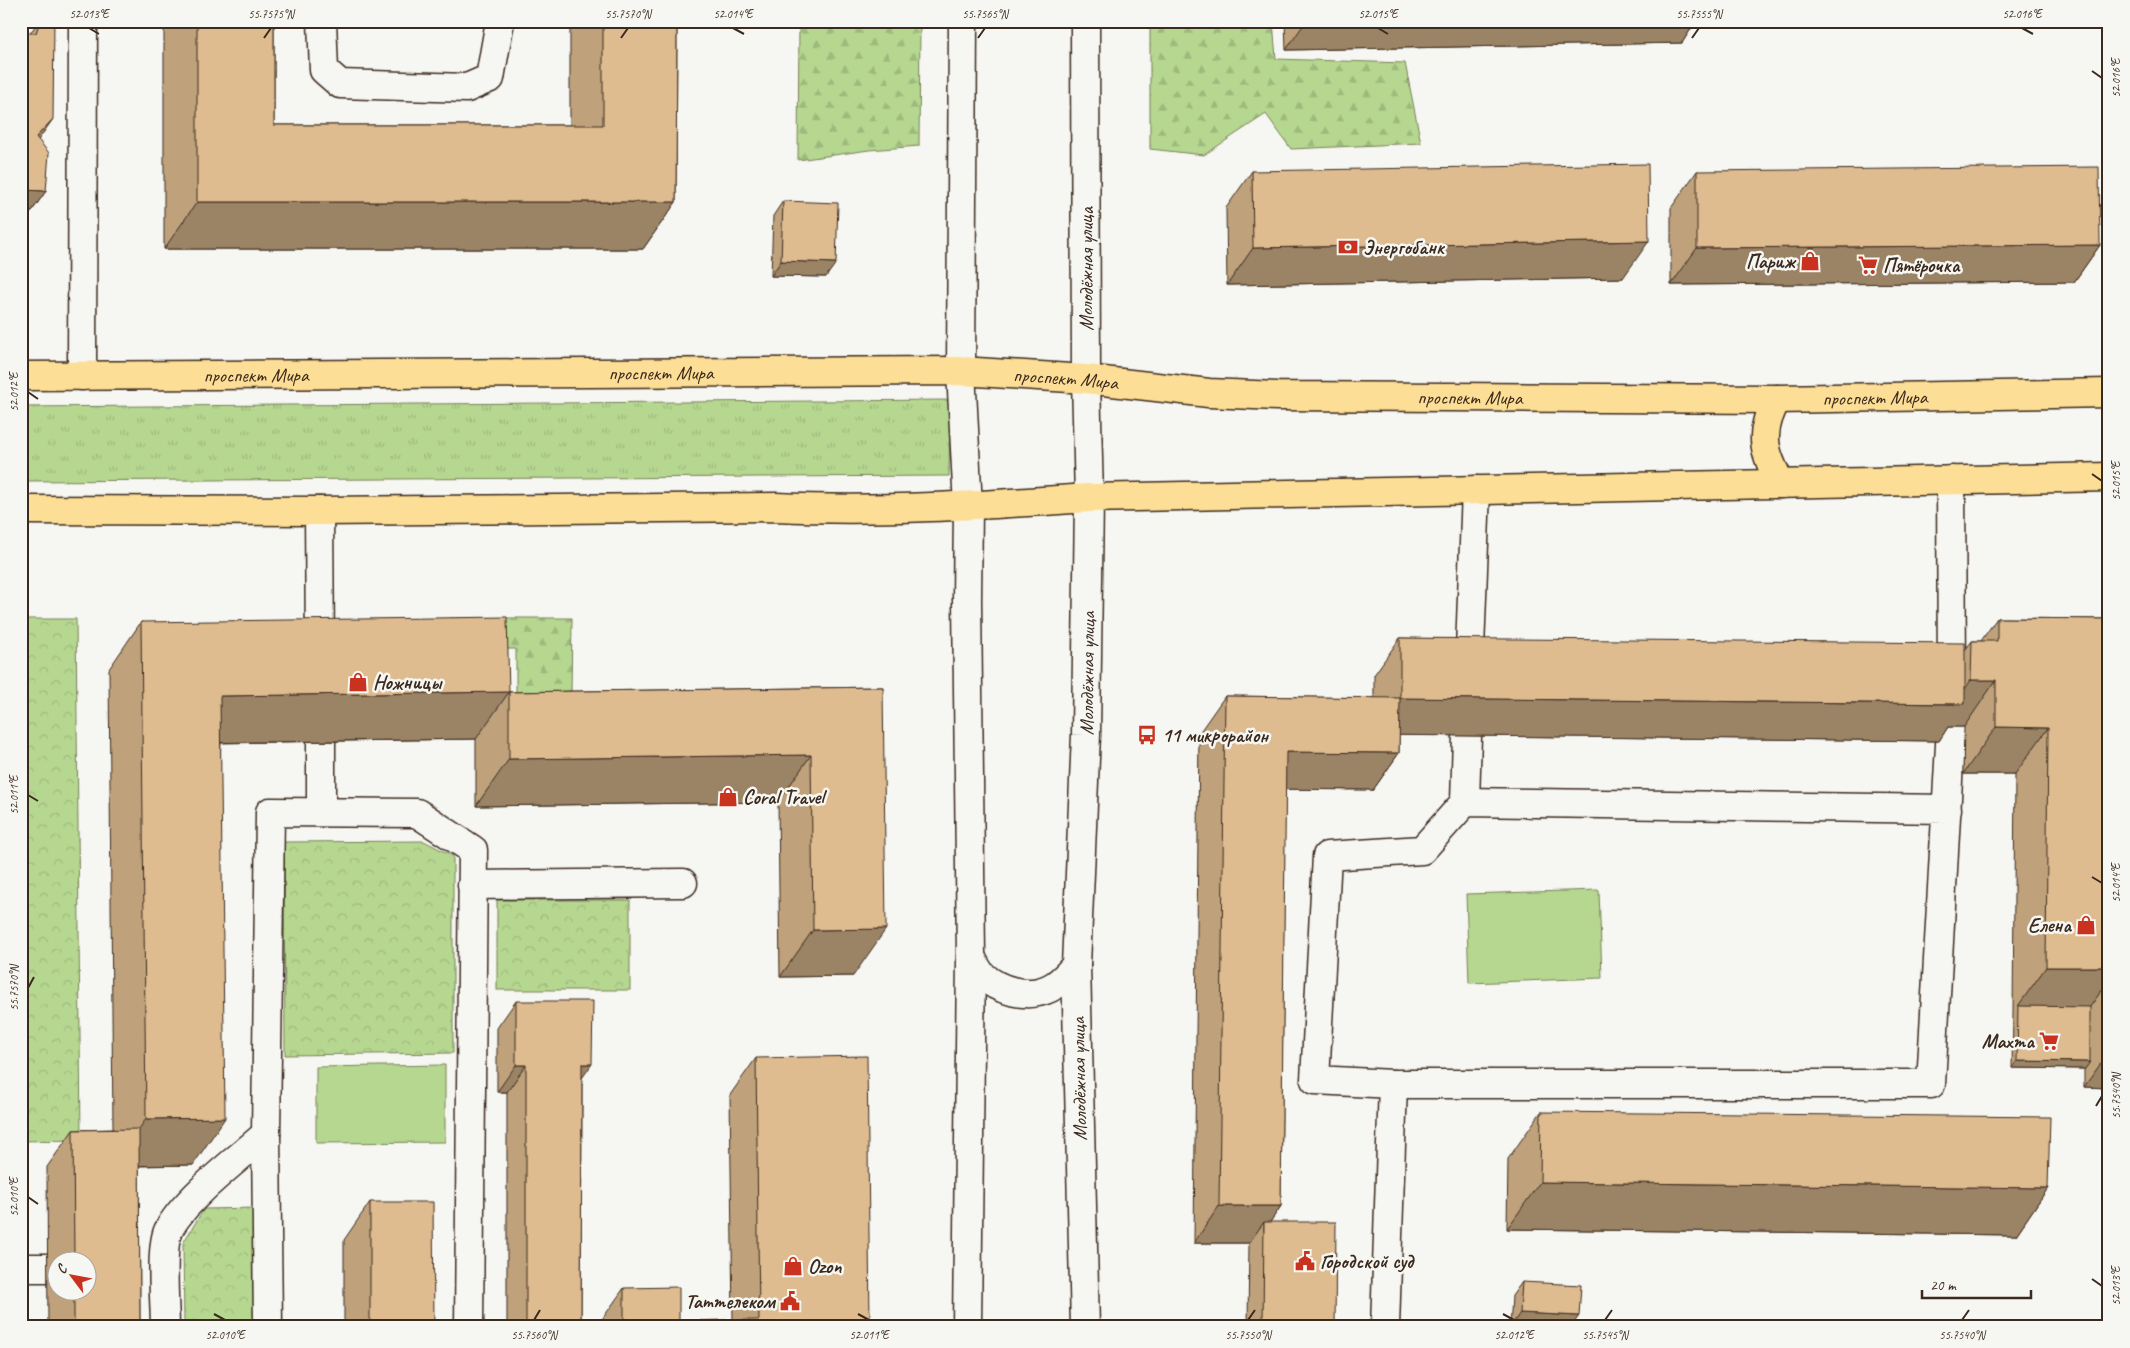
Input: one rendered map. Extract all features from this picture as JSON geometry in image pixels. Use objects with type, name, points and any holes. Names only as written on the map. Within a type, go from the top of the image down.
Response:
[{"type":"main road","name":"проспект Мира","points":[[21,376],[350,376],[961,371],[1086,379],[1209,393],[1277,396],[1777,399],[2109,393]]},
{"type":"main road","points":[[1777,399],[1768,415],[1764,432],[1765,449],[1770,466],[1781,484]]},
{"type":"main road","points":[[21,510],[319,511],[766,508],[839,510],[968,507],[1089,498],[2109,477]]},
{"type":"street","points":[[82,376],[83,21]]},
{"type":"street","points":[[322,21],[324,70],[340,84],[467,88],[490,78],[500,21]]},
{"type":"street","points":[[963,21],[961,371],[968,507],[967,600],[971,957],[967,1327]]},
{"type":"street","name":"Молодёжная улица","points":[[1085,21],[1086,379],[1089,498],[1086,735],[1076,965],[1085,1327]]},
{"type":"street","points":[[1951,480],[1952,688]]},
{"type":"street","points":[[1470,676],[1476,490]]},
{"type":"street","points":[[319,511],[320,666]]},
{"type":"street","points":[[1468,736],[1465,802],[1422,850],[1327,856],[1315,1080],[1393,1084],[1931,1084],[1951,728]]},
{"type":"street","points":[[321,742],[321,812]]},
{"type":"street","points":[[1465,802],[1947,809]]},
{"type":"street","points":[[268,1327],[266,1134],[270,812],[321,812],[417,813],[473,850],[469,1327]]},
{"type":"street","points":[[472,885],[683,883]]},
{"type":"street","points":[[971,957],[981,973],[995,985],[1012,992],[1030,993],[1049,989],[1064,979],[1076,965]]},
{"type":"street","points":[[1385,1327],[1393,1084]]},
{"type":"street","points":[[165,1327],[154,1265],[168,1232],[189,1203],[266,1134]]},
{"type":"green space","points":[[799,21],[920,21],[919,146],[869,150],[798,160]]},
{"type":"green space","points":[[1150,21],[1235,21],[1235,24],[1244,21],[1273,21],[1276,59],[1405,63],[1421,143],[1291,149],[1266,114],[1204,155],[1150,149]]},
{"type":"green space","points":[[950,400],[949,476],[21,481],[21,407]]},
{"type":"green space","points":[[450,618],[572,618],[571,695],[516,695],[516,649],[450,649]]},
{"type":"green space","points":[[21,619],[76,619],[81,1140],[21,1141]]},
{"type":"green space","points":[[424,841],[453,856],[453,1053],[285,1055],[284,842]]},
{"type":"green space","points":[[1599,890],[1602,978],[1469,983],[1466,894]]},
{"type":"green space","points":[[497,900],[630,900],[630,990],[497,990]]},
{"type":"green space","points":[[445,1065],[445,1142],[316,1143],[316,1067]]},
{"type":"green space","points":[[256,1208],[257,1327],[184,1327],[183,1243],[204,1209]]},
{"type":"building","points":[[40,21],[54,21],[53,119],[36,137],[49,153],[46,191],[21,190],[21,33],[36,33]]},
{"type":"building","points":[[197,21],[274,21],[274,125],[603,125],[603,21],[677,21],[676,202],[197,202]]},
{"type":"building","points":[[1648,164],[1649,241],[1253,248],[1252,171]]},
{"type":"building","points":[[2099,167],[2100,245],[1697,248],[1697,171]]},
{"type":"building","points":[[783,201],[838,203],[836,263],[781,261]]},
{"type":"building","points":[[507,617],[509,692],[220,696],[225,1118],[146,1119],[141,622]]},
{"type":"building","points":[[1997,618],[2109,619],[2109,967],[2046,967],[2048,728],[1996,727],[1996,680],[1971,680],[1972,641],[1997,641]]},
{"type":"building","points":[[1400,638],[1965,643],[1965,704],[1400,698]]},
{"type":"building","points":[[883,687],[886,929],[813,930],[811,755],[509,759],[509,692]]},
{"type":"building","points":[[1225,696],[1400,698],[1399,753],[1286,752],[1281,1206],[1219,1206]]},
{"type":"building","points":[[516,1001],[593,1001],[592,1064],[582,1064],[581,1327],[526,1327],[526,1065],[516,1065]]},
{"type":"building","name":"Махта","points":[[2018,1006],[2090,1007],[2090,1062],[2017,1061]]},
{"type":"building","points":[[867,1056],[870,1324],[865,1324],[865,1327],[624,1327],[624,1288],[679,1287],[679,1321],[759,1320],[756,1058]]},
{"type":"building","points":[[1541,1112],[2050,1117],[2048,1188],[1540,1182]]},
{"type":"building","points":[[139,1129],[140,1327],[74,1327],[74,1300],[98,1300],[98,1250],[74,1250],[73,1130]]},
{"type":"building","points":[[370,1202],[433,1202],[434,1327],[370,1327]]},
{"type":"building","points":[[1264,1222],[1336,1222],[1335,1327],[1263,1327]]},
{"type":"building","points":[[1522,1282],[1581,1285],[1579,1316],[1520,1313]]},
{"type":"place","name":"Энергобанк","points":[[1348,247]]},
{"type":"place","name":"Париж","points":[[1810,261]]},
{"type":"place","name":"Пятёрочка","points":[[1868,265]]},
{"type":"place","name":"Ножницы","points":[[358,682]]},
{"type":"place","name":"11 микрорайон","points":[[1147,735]]},
{"type":"place","name":"Coral Travel","points":[[728,797]]},
{"type":"place","name":"Елена","points":[[2086,925]]},
{"type":"place","name":"Махта","points":[[2049,1041]]},
{"type":"place","name":"Городской суд","points":[[1305,1261]]},
{"type":"place","name":"Ozon","points":[[793,1266]]},
{"type":"place","name":"Таттелеком","points":[[790,1301]]}]
